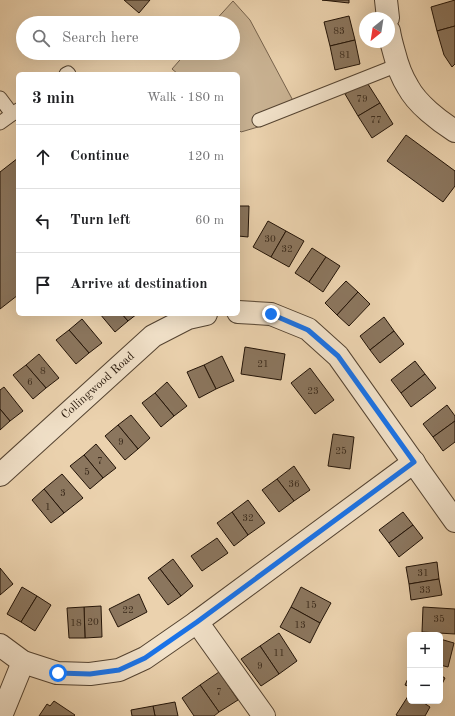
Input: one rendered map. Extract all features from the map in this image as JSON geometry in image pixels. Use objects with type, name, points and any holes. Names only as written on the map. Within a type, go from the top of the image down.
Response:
[{"type":"street","points":[[386,0],[387,12]]},
{"type":"street","points":[[393,48],[398,65],[408,88],[424,107],[445,125],[455,131]]},
{"type":"street","points":[[240,312],[271,314],[308,330],[338,356],[455,521]]},
{"type":"street","name":"Collingwood Road","points":[[0,475],[152,336],[188,318],[197,316]]},
{"type":"street","points":[[0,645],[23,662],[58,673],[90,674],[119,670],[145,658],[197,622],[414,462]]},
{"type":"street","points":[[197,622],[264,716]]},
{"type":"street","points":[[1,716],[23,662]]},
{"type":"lane","points":[[259,120],[398,65]]},
{"type":"lane","points":[[0,98],[15,112],[0,124]]},
{"type":"shaded area","points":[[233,1],[250,20],[298,110],[258,127],[241,132],[240,72],[176,72],[172,69],[180,60],[240,60],[240,16],[219,16]]},
{"type":"building","points":[[124,0],[150,0],[139,13]]},
{"type":"building","points":[[322,0],[349,0],[349,3]]},
{"type":"building","points":[[455,0],[455,26],[437,31],[431,7]]},
{"type":"building","points":[[349,16],[355,40],[330,46],[324,22]]},
{"type":"building","points":[[455,26],[455,64],[452,67],[444,55],[437,31]]},
{"type":"building","points":[[355,40],[360,64],[335,70],[330,46]]},
{"type":"building","points":[[366,81],[380,103],[358,116],[345,94]]},
{"type":"building","points":[[380,103],[393,124],[372,138],[358,116]]},
{"type":"building","points":[[406,135],[455,171],[455,186],[443,202],[387,161]]},
{"type":"building","points":[[16,160],[16,297],[0,309],[0,172]]},
{"type":"building","points":[[240,206],[249,206],[248,237],[240,236]]},
{"type":"building","points":[[268,221],[286,231],[271,257],[253,247]]},
{"type":"building","points":[[286,231],[304,241],[289,267],[271,257]]},
{"type":"building","points":[[312,248],[326,257],[309,282],[295,273]]},
{"type":"building","points":[[326,257],[340,266],[323,292],[309,282]]},
{"type":"building","points":[[346,281],[358,292],[337,315],[325,303]]},
{"type":"building","points":[[358,292],[370,304],[349,326],[337,315]]},
{"type":"building","points":[[102,316],[124,316],[128,321],[115,332]]},
{"type":"building","points":[[124,316],[134,316],[128,321]]},
{"type":"building","points":[[384,317],[394,331],[370,350],[360,336]]},
{"type":"building","points":[[82,319],[102,343],[89,353],[69,330]]},
{"type":"building","points":[[69,330],[89,353],[76,364],[56,340]]},
{"type":"building","points":[[394,331],[404,344],[380,363],[370,350]]},
{"type":"building","points":[[245,347],[285,354],[281,380],[241,374]]},
{"type":"building","points":[[39,354],[59,378],[46,388],[26,365]]},
{"type":"building","points":[[222,356],[234,381],[216,389],[204,365]]},
{"type":"building","points":[[415,361],[425,374],[401,393],[391,380]]},
{"type":"building","points":[[26,365],[46,388],[33,399],[13,375]]},
{"type":"building","points":[[204,365],[216,389],[199,398],[187,372]]},
{"type":"building","points":[[310,368],[334,400],[315,414],[291,383]]},
{"type":"building","points":[[425,374],[436,388],[411,407],[401,393]]},
{"type":"building","points":[[167,382],[187,406],[174,416],[155,393]]},
{"type":"building","points":[[4,387],[23,411],[10,421],[0,409],[0,390]]},
{"type":"building","points":[[155,393],[174,416],[161,427],[142,403]]},
{"type":"building","points":[[447,405],[455,416],[455,421],[433,437],[423,424]]},
{"type":"building","points":[[0,409],[10,421],[0,430]]},
{"type":"building","points":[[131,415],[150,438],[138,449],[118,425]]},
{"type":"building","points":[[455,421],[455,442],[443,451],[433,437]]},
{"type":"building","points":[[118,425],[138,449],[125,460],[105,436]]},
{"type":"building","points":[[333,434],[354,437],[350,469],[328,466]]},
{"type":"building","points":[[96,444],[116,468],[103,478],[84,455]]},
{"type":"building","points":[[84,455],[103,478],[90,489],[70,466]]},
{"type":"building","points":[[294,466],[310,490],[294,501],[277,479]]},
{"type":"building","points":[[62,474],[83,498],[64,513],[44,489]]},
{"type":"building","points":[[277,479],[294,501],[279,512],[262,490]]},
{"type":"building","points":[[44,489],[64,513],[51,523],[32,500]]},
{"type":"building","points":[[248,500],[265,523],[248,535],[232,512]]},
{"type":"building","points":[[232,512],[248,535],[234,546],[217,523]]},
{"type":"building","points":[[403,512],[413,525],[389,543],[379,530]]},
{"type":"building","points":[[413,525],[423,538],[399,557],[389,543]]},
{"type":"building","points":[[217,538],[228,553],[202,571],[191,556]]},
{"type":"building","points":[[173,559],[193,586],[181,596],[160,569]]},
{"type":"building","points":[[437,562],[439,579],[409,584],[406,567]]},
{"type":"building","points":[[0,568],[13,584],[0,595]]},
{"type":"building","points":[[160,569],[181,596],[168,605],[148,578]]},
{"type":"building","points":[[439,579],[442,595],[411,600],[409,584]]},
{"type":"building","points":[[22,587],[37,596],[21,622],[7,614]]},
{"type":"building","points":[[301,587],[331,603],[320,623],[291,607]]},
{"type":"building","points":[[139,594],[147,612],[118,627],[109,609]]},
{"type":"building","points":[[37,596],[51,605],[35,631],[21,622]]},
{"type":"building","points":[[101,606],[102,637],[85,638],[84,607]]},
{"type":"building","points":[[84,607],[85,638],[69,638],[67,608]]},
{"type":"building","points":[[291,607],[320,623],[310,643],[280,627]]},
{"type":"building","points":[[423,607],[455,609],[455,634],[443,633],[443,632],[422,632]]},
{"type":"building","points":[[279,633],[297,661],[279,674],[260,646]]},
{"type":"building","points":[[443,640],[454,643],[448,667],[443,666]]},
{"type":"building","points":[[260,646],[279,674],[261,686],[241,659]]},
{"type":"building","points":[[219,672],[238,700],[219,712],[200,685]]},
{"type":"building","points":[[200,685],[219,712],[214,716],[194,716],[182,698]]},
{"type":"building","points":[[407,698],[407,704],[426,704],[430,707],[425,716],[396,715]]},
{"type":"building","points":[[54,701],[75,715],[39,716],[47,704],[50,706]]},
{"type":"building","points":[[175,702],[178,716],[155,716],[153,706]]},
{"type":"building","points":[[153,706],[155,716],[132,716],[131,710]]},
{"type":"route","points":[[58,673],[90,674],[119,670],[145,658],[197,622],[414,462],[338,356],[308,330],[271,314]]}]
